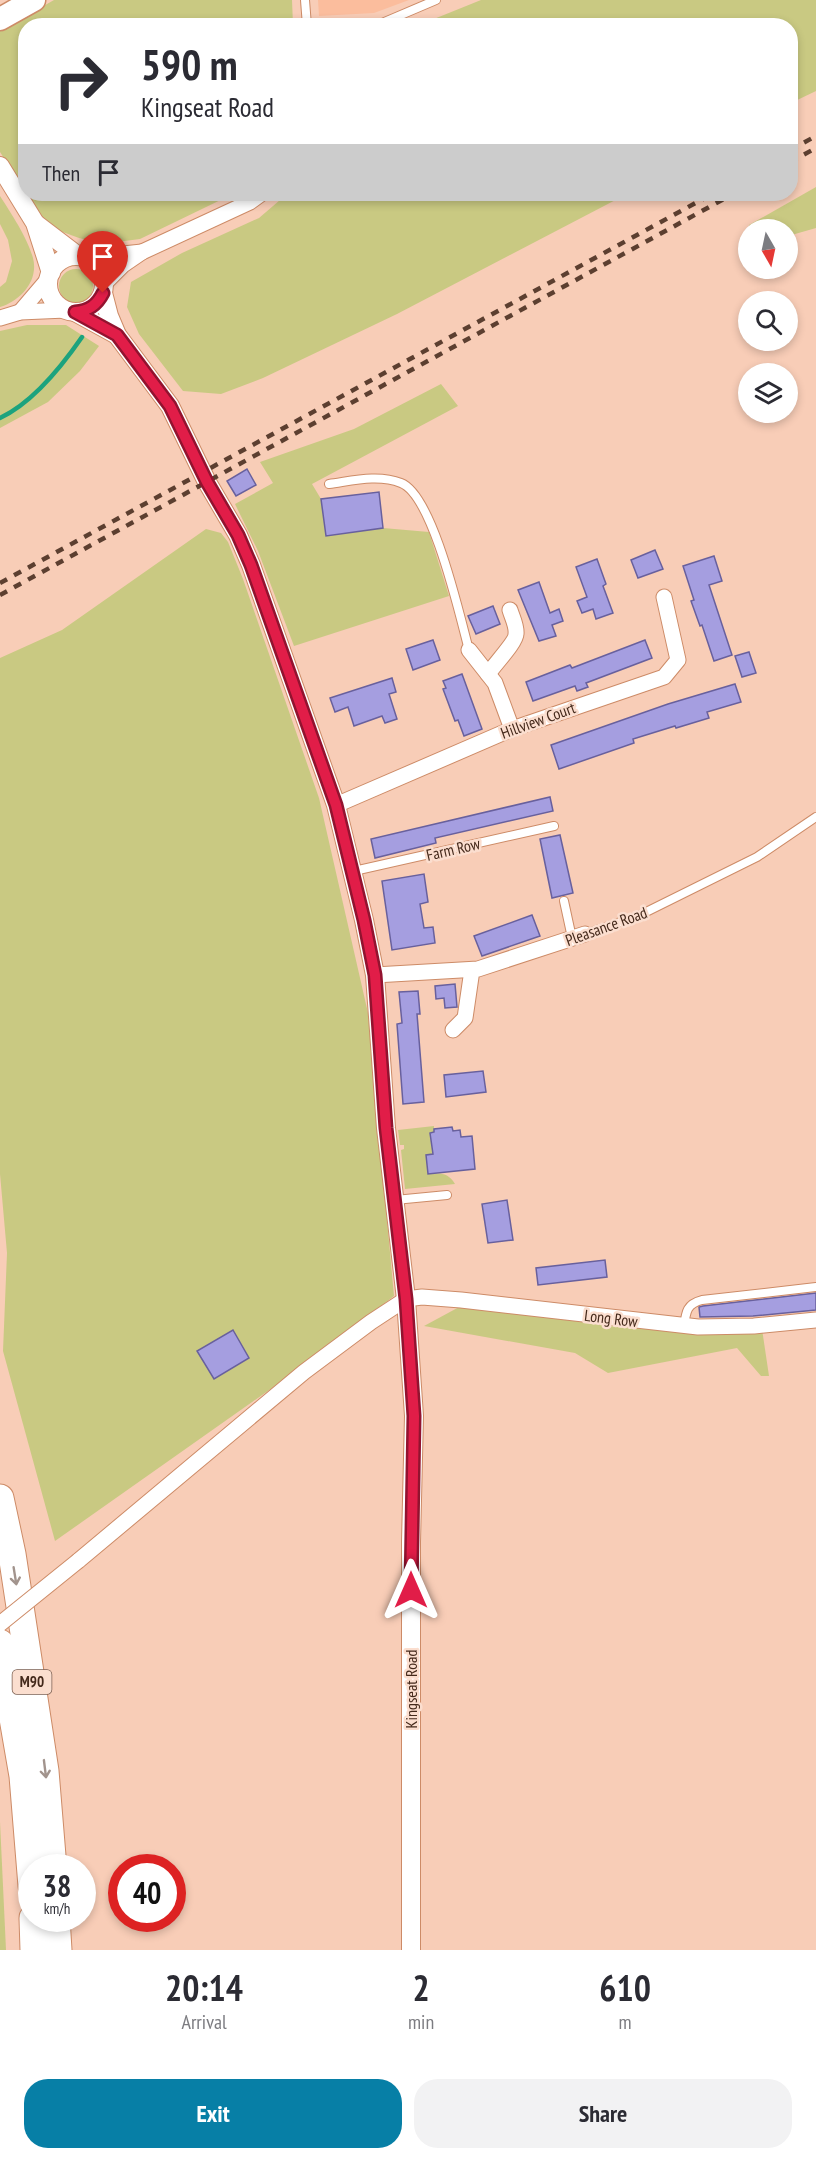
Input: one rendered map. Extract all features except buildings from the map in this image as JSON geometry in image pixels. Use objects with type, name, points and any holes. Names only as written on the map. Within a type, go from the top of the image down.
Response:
[{"type":"highway","name":"M90","points":[[0,1498],[12,1554],[45,1771],[52,1854]]},
{"type":"highway","name":"M90","points":[[0,1643],[23,1776],[29,1854]]},
{"type":"highway","points":[[33,1932],[34,1950]]},
{"type":"highway","points":[[57,1932],[58,1950]]},
{"type":"main road","points":[[0,19],[34,0]]},
{"type":"street","name":"Kingseat Road","points":[[0,166],[18,195]]},
{"type":"street","name":"Kingseat Road","points":[[21,201],[35,223],[50,275],[49,290],[52,298],[57,305],[117,335]]},
{"type":"street","points":[[0,318],[20,312],[84,311],[93,307],[123,265],[142,252],[250,201]]},
{"type":"street","name":"Kingseat Road","points":[[35,223],[52,238],[99,268],[109,316],[117,335],[170,406],[207,482],[238,535],[251,565],[336,805],[375,975],[386,1128],[406,1299],[414,1416],[411,1542],[411,1950]]},
{"type":"street","points":[[20,312],[62,260],[142,252]]},
{"type":"street","name":"Hillview Court","points":[[336,805],[512,729],[664,676],[678,660],[664,597]]},
{"type":"street","points":[[488,674],[500,656],[515,641],[517,631],[510,609]]},
{"type":"street","points":[[469,650],[495,683],[512,729]]},
{"type":"street","name":"Pleasance Road","points":[[375,975],[478,969],[578,936]]},
{"type":"street","points":[[453,1030],[465,1018],[472,970]]},
{"type":"street","name":"Long Row","points":[[406,1299],[422,1297],[461,1300],[698,1327],[754,1326],[816,1320]]},
{"type":"street","points":[[0,1624],[304,1372],[406,1299]]},
{"type":"lane","points":[[305,0],[306,18]]},
{"type":"lane","points":[[394,18],[436,0]]},
{"type":"lane","points":[[329,484],[379,478],[404,483],[424,508],[434,531],[469,650]]},
{"type":"lane","name":"Pleasance Road","points":[[578,936],[638,916],[757,857],[816,817]]},
{"type":"lane","name":"Farm Row","points":[[352,872],[554,826]]},
{"type":"lane","points":[[564,901],[578,936]]},
{"type":"lane","points":[[393,1200],[447,1195]]},
{"type":"lane","points":[[684,1326],[687,1310],[693,1303],[702,1299],[816,1287]]},
{"type":"shaded area","points":[[54,0],[292,0],[293,18],[23,18]]},
{"type":"shaded area","points":[[318,0],[409,0],[374,13],[319,16]]},
{"type":"shaded area","points":[[481,0],[816,0],[816,91],[798,100],[798,18],[436,18]]},
{"type":"shaded area","points":[[18,21],[18,180],[0,152],[0,31]]},
{"type":"shaded area","points":[[816,187],[816,228],[798,233],[798,219],[760,219],[791,201],[798,201],[798,197]]},
{"type":"shaded area","points":[[0,196],[19,226],[33,258],[34,266],[33,275],[26,289],[14,300],[0,307],[0,287],[6,282],[12,261],[8,240],[0,224]]},
{"type":"shaded area","points":[[32,201],[219,201],[140,239],[117,242],[96,242],[57,232]]},
{"type":"shaded area","points":[[279,201],[614,201],[397,314],[263,378],[221,394],[183,391],[139,334],[127,307],[131,282],[182,253],[259,218]]},
{"type":"shaded area","points":[[76,269],[88,274],[93,286],[88,298],[76,303],[64,298],[59,286],[64,274]]},
{"type":"shaded area","points":[[27,325],[66,325],[99,346],[80,371],[48,402],[0,428],[0,331]]},
{"type":"shaded area","points":[[441,384],[458,406],[312,484],[321,499],[326,536],[383,528],[429,532],[449,596],[294,646],[258,551],[235,504],[273,483],[260,462],[354,429]]},
{"type":"shaded area","points":[[206,529],[221,533],[228,542],[319,798],[368,1013],[394,1296],[309,1362],[55,1541],[3,1351],[7,1253],[0,1174],[0,658],[62,630]]},
{"type":"shaded area","points":[[434,1126],[434,1132],[430,1133],[433,1154],[426,1155],[428,1174],[447,1175],[455,1184],[405,1189],[401,1150],[404,1149],[404,1145],[400,1145],[398,1130]]},
{"type":"shaded area","points":[[461,1306],[762,1329],[769,1376],[761,1376],[737,1348],[608,1373],[575,1353],[424,1326]]},
{"type":"shaded area","points":[[0,1822],[6,1950],[0,1950]]},
{"type":"waterway","points":[[0,418],[35,393],[56,371],[82,337]]},
{"type":"railway","points":[[798,146],[816,136]]},
{"type":"railway","points":[[798,158],[816,148]]},
{"type":"railway","points":[[0,583],[699,201]]},
{"type":"railway","points":[[0,595],[720,201]]},
{"type":"route","points":[[103,293],[93,307],[75,312],[117,335],[170,406],[207,482],[238,535],[308,721],[336,805],[364,920],[375,975],[386,1128],[408,1322],[414,1416],[411,1590]]}]
